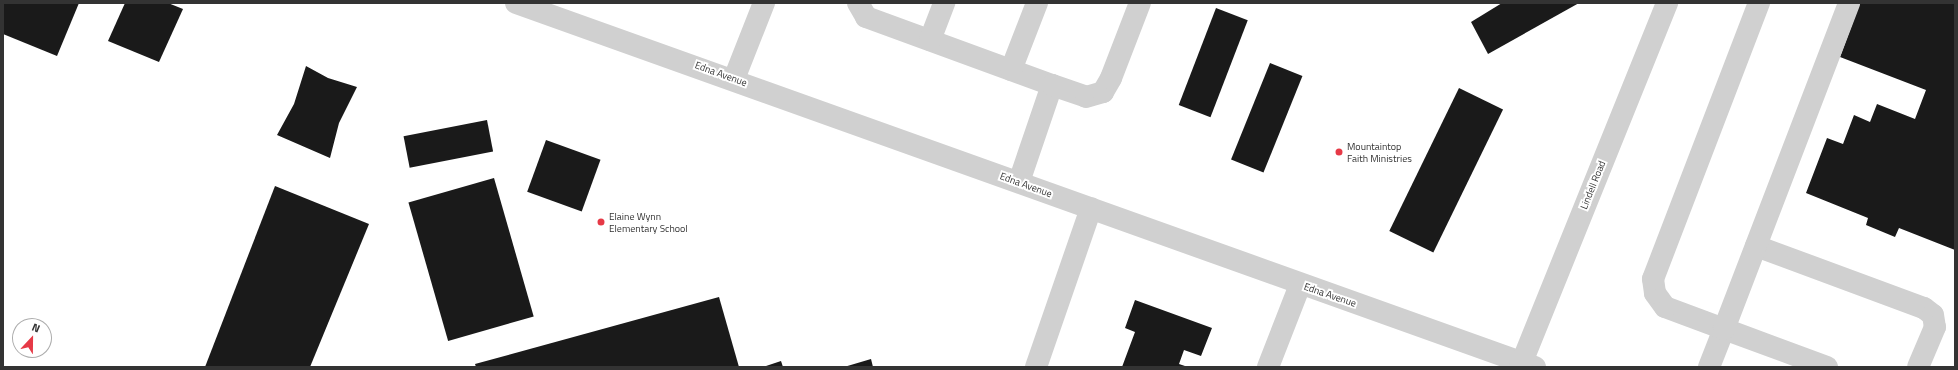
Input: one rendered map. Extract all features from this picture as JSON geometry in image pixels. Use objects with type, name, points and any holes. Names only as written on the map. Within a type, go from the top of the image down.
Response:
[{"type":"street","name":"Edna Avenue","points":[[516,3],[734,79],[1525,365]]},
{"type":"street","points":[[734,79],[764,3]]},
{"type":"street","points":[[858,3],[866,17],[1086,97],[1102,92],[1111,78],[1140,3]]},
{"type":"street","points":[[930,40],[944,3]]},
{"type":"street","points":[[1011,70],[1037,3]]},
{"type":"street","name":"Lindell Road","points":[[1525,365],[1667,3]]},
{"type":"street","points":[[1759,3],[1653,279],[1655,293],[1665,307],[1827,367]]},
{"type":"street","points":[[1709,367],[1849,3]]},
{"type":"street","points":[[1018,182],[1052,85]]},
{"type":"street","points":[[1036,367],[1091,208]]},
{"type":"street","points":[[1756,246],[1924,308],[1933,315],[1935,327],[1918,367]]},
{"type":"street","points":[[1268,367],[1300,284]]},
{"type":"building","points":[[3,3],[79,3],[57,56],[3,34]]},
{"type":"building","points":[[125,3],[168,3],[183,9],[159,62],[108,41]]},
{"type":"building","points":[[1502,3],[1579,3],[1488,54],[1471,22]]},
{"type":"building","points":[[1860,3],[1955,3],[1955,250],[1899,228],[1895,237],[1866,225],[1868,218],[1806,193],[1827,138],[1843,144],[1854,115],[1870,122],[1877,104],[1915,119],[1926,90],[1840,57]]},
{"type":"building","points":[[1216,8],[1248,20],[1210,117],[1179,105]]},
{"type":"building","points":[[1270,63],[1302,76],[1263,173],[1231,159]]},
{"type":"building","points":[[306,66],[328,78],[357,87],[339,123],[330,158],[277,135],[294,104]]},
{"type":"building","points":[[1459,88],[1503,109],[1433,252],[1389,231]]},
{"type":"building","points":[[487,120],[493,151],[410,168],[404,136]]},
{"type":"building","points":[[546,140],[601,160],[582,212],[527,192]]},
{"type":"building","points":[[494,178],[534,316],[448,341],[408,203]]},
{"type":"building","points":[[275,186],[369,224],[310,367],[205,367]]},
{"type":"building","points":[[719,297],[739,367],[476,367],[475,364]]},
{"type":"building","points":[[1135,300],[1212,328],[1201,356],[1184,350],[1179,364],[1188,367],[1122,367],[1135,332],[1125,328]]},
{"type":"building","points":[[871,359],[873,367],[844,367]]},
{"type":"building","points":[[781,361],[783,367],[763,367]]},
{"type":"place","name":"Mountaintop Faith Ministries","points":[[1339,152]]},
{"type":"place","name":"Elaine Wynn Elementary School","points":[[601,222]]}]
